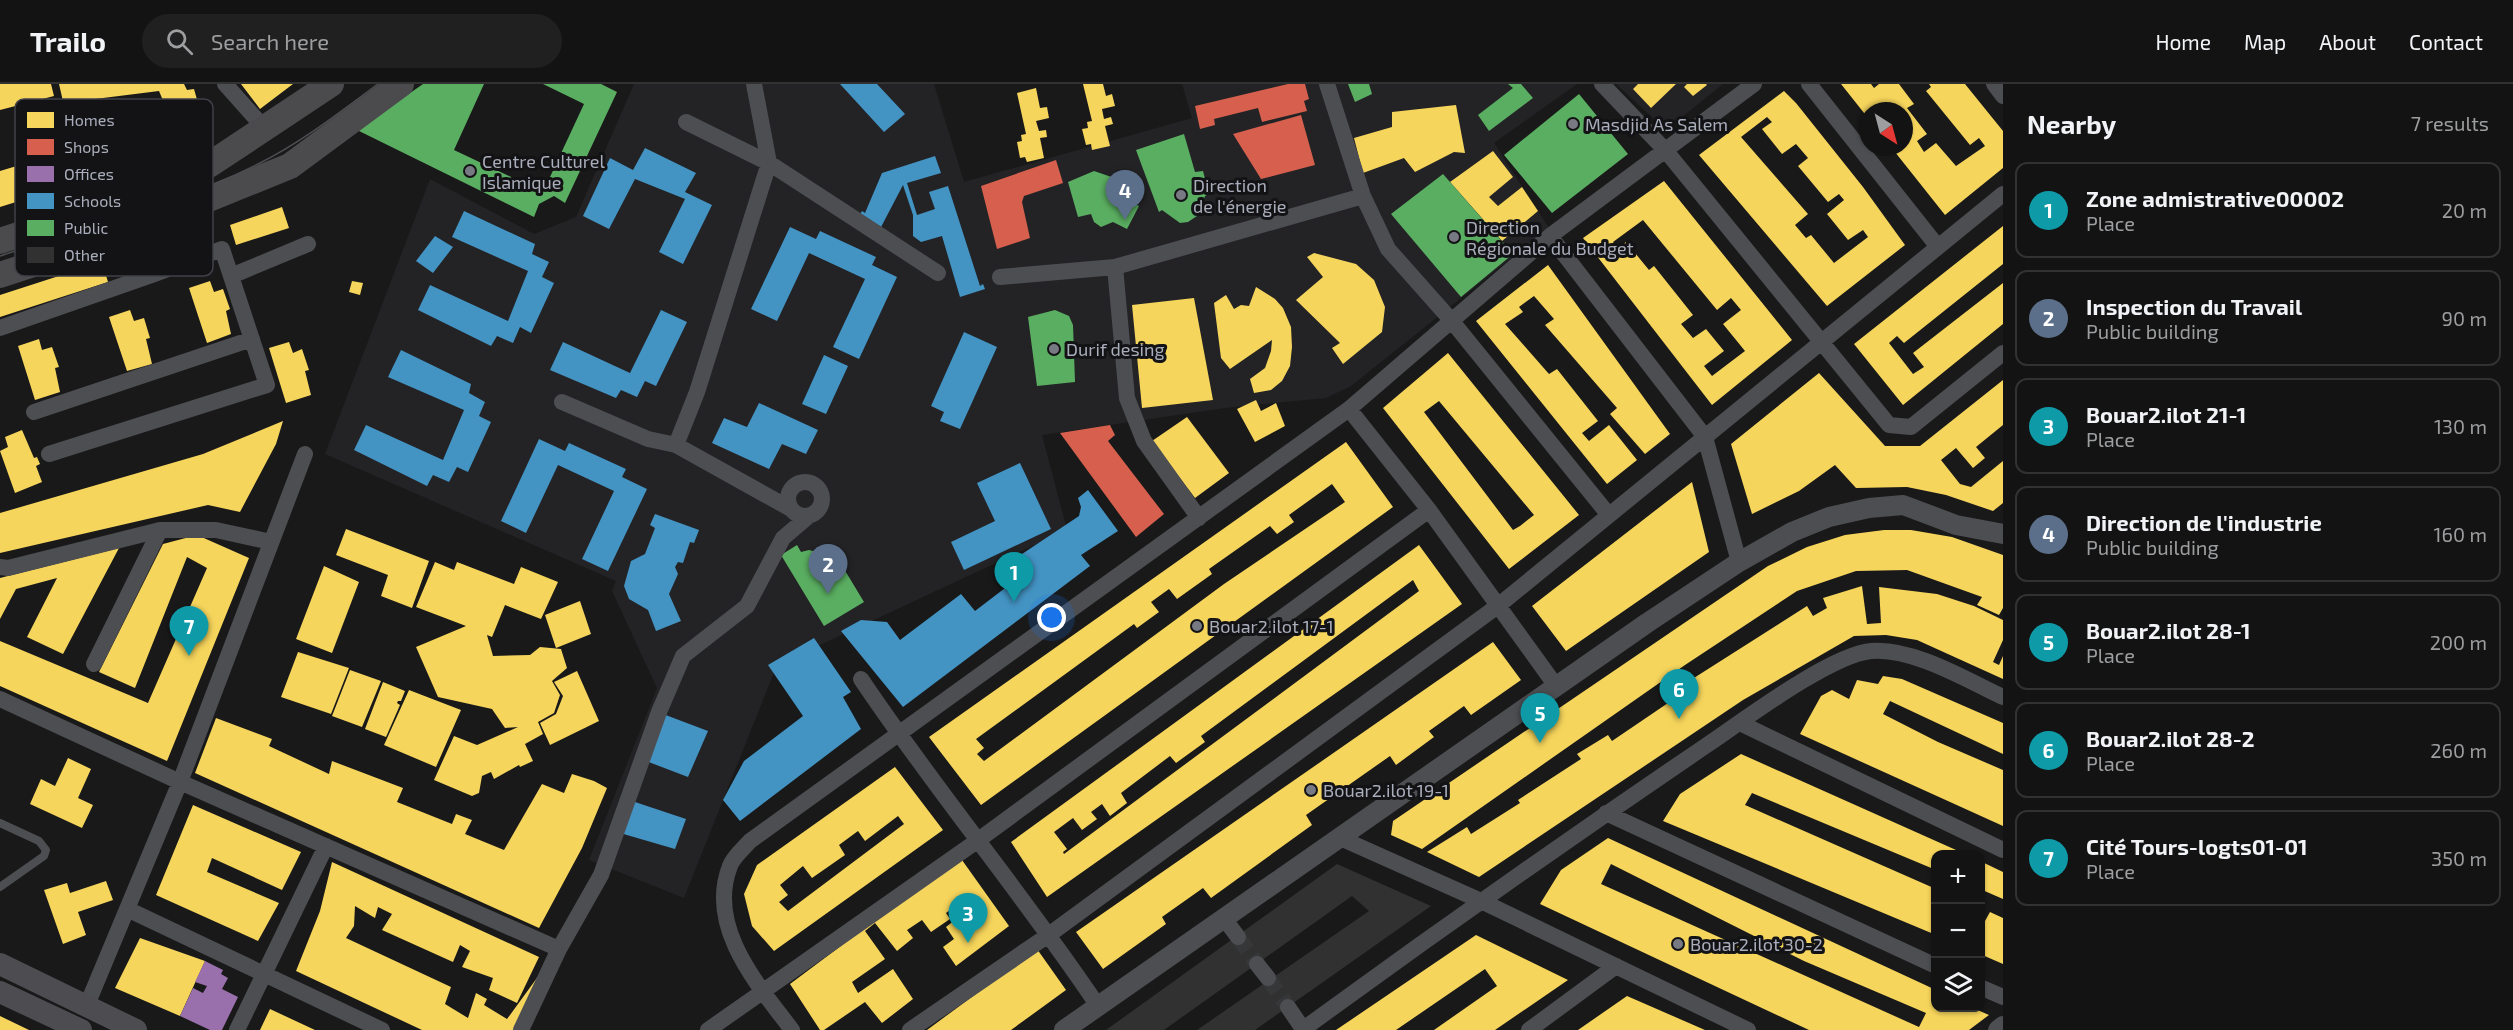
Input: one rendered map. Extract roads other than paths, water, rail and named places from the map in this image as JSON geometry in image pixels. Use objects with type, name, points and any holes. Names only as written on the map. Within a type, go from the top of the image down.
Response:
[{"type":"main road","points":[[213,163],[266,130],[331,84]]},
{"type":"main road","points":[[213,197],[290,166],[401,84]]},
{"type":"main road","points":[[0,241],[15,236]]},
{"type":"main road","points":[[0,275],[15,270]]},
{"type":"main road","points":[[0,964],[136,1030]]},
{"type":"main road","points":[[0,992],[81,1030]]},
{"type":"street","points":[[225,84],[266,130]]},
{"type":"street","points":[[676,445],[697,392],[769,163],[754,84]]},
{"type":"street","points":[[1327,84],[1363,196],[1388,249],[1451,320],[1608,514]]},
{"type":"street","points":[[1602,84],[1666,151],[1889,425],[1911,427],[2003,353]]},
{"type":"street","points":[[792,1030],[740,955],[727,925],[723,892],[730,864],[750,841],[1199,518],[1258,472],[1349,409],[1550,236],[1754,84]]},
{"type":"street","points":[[1809,84],[1938,247]]},
{"type":"street","points":[[1994,84],[2003,96]]},
{"type":"street","points":[[686,122],[769,163],[938,273]]},
{"type":"street","points":[[910,1030],[1050,934],[1499,605],[2003,194]]},
{"type":"street","points":[[1000,277],[1114,267],[1363,196]]},
{"type":"street","points":[[1550,236],[1705,437],[1739,562]]},
{"type":"street","points":[[231,276],[308,244]]},
{"type":"street","points":[[49,454],[267,385],[222,249],[213,252]]},
{"type":"street","points":[[1114,267],[1127,398],[1144,441],[1199,518]]},
{"type":"street","points":[[0,328],[149,276]]},
{"type":"street","points":[[34,412],[252,339]]},
{"type":"street","points":[[562,402],[648,439],[676,445],[800,515],[810,515]]},
{"type":"street","points":[[1349,409],[1429,510],[1556,686]]},
{"type":"street","points":[[87,1005],[180,782],[305,454]]},
{"type":"street","points":[[521,1030],[559,949],[601,875],[659,712],[683,656],[747,606],[783,538],[819,508],[822,497],[812,484],[801,482],[791,488],[788,499],[791,509]]},
{"type":"street","points":[[1064,1030],[1556,686],[1739,562],[1792,532],[1828,517],[1869,508],[1903,505],[1956,525],[2002,532]]},
{"type":"street","points":[[708,1030],[762,989],[977,841],[1429,510]]},
{"type":"street","points":[[0,567],[8,568],[160,530],[216,530],[271,542]]},
{"type":"street","points":[[94,664],[160,530]]},
{"type":"street","points":[[1288,1007],[1302,1030],[1479,900],[1740,723],[1839,659],[1872,651],[1904,654],[2003,698]]},
{"type":"street","points":[[861,679],[898,734],[977,841],[1050,934],[1098,1006]]},
{"type":"street","points":[[0,699],[180,782],[559,949]]},
{"type":"street","points":[[1740,723],[2003,850]]},
{"type":"street","points":[[1606,813],[1931,964]]},
{"type":"street","points":[[1338,837],[1479,900],[1748,1030]]},
{"type":"street","points":[[237,1030],[326,846]]},
{"type":"street","points":[[127,909],[382,1030]]},
{"type":"street","points":[[1223,917],[1238,937]]},
{"type":"street","points":[[1257,964],[1268,978]]},
{"type":"street","points":[[1529,1030],[1616,966]]},
{"type":"street","points":[[1985,989],[2003,997]]},
{"type":"street","points":[[1998,1030],[2003,1026]]},
{"type":"lane","points":[[0,824],[39,841],[46,850],[44,856],[0,887]]},
{"type":"tunnel","points":[[1238,937],[1257,964]]},
{"type":"tunnel","points":[[1268,978],[1288,1007]]},
{"type":"tram line","points":[[213,184],[291,146],[378,84]]},
{"type":"tram line","points":[[0,256],[15,251]]},
{"type":"tram line","points":[[0,975],[116,1030]]},
{"type":"place","name":"Masdjid As Salem","points":[[1573,124]]},
{"type":"place","name":"Centre Culturel Islamique","points":[[470,171]]},
{"type":"place","name":"Direction de l'énergie","points":[[1181,195]]},
{"type":"place","name":"Direction de l'industrie","points":[[1125,220]]},
{"type":"place","name":"Direction Régionale du Budget","points":[[1454,237]]},
{"type":"place","name":"Durif desing","points":[[1054,349]]},
{"type":"place","name":"Inspection du Travail","points":[[828,594]]},
{"type":"place","name":"Zone admistrative00002","points":[[1014,602]]},
{"type":"place","name":"Bouar2.ilot 17-1","points":[[1197,626]]},
{"type":"place","name":"Cité Tours-logts01-01","points":[[189,656]]},
{"type":"place","name":"Bouar2.ilot 28-2","points":[[1679,719]]},
{"type":"place","name":"Bouar2.ilot 28-1","points":[[1540,743]]},
{"type":"place","name":"Bouar2.ilot 19-1","points":[[1311,790]]},
{"type":"place","name":"Bouar2.ilot 21-1","points":[[968,943]]},
{"type":"place","name":"Bouar2.ilot 30-2","points":[[1678,944]]}]
